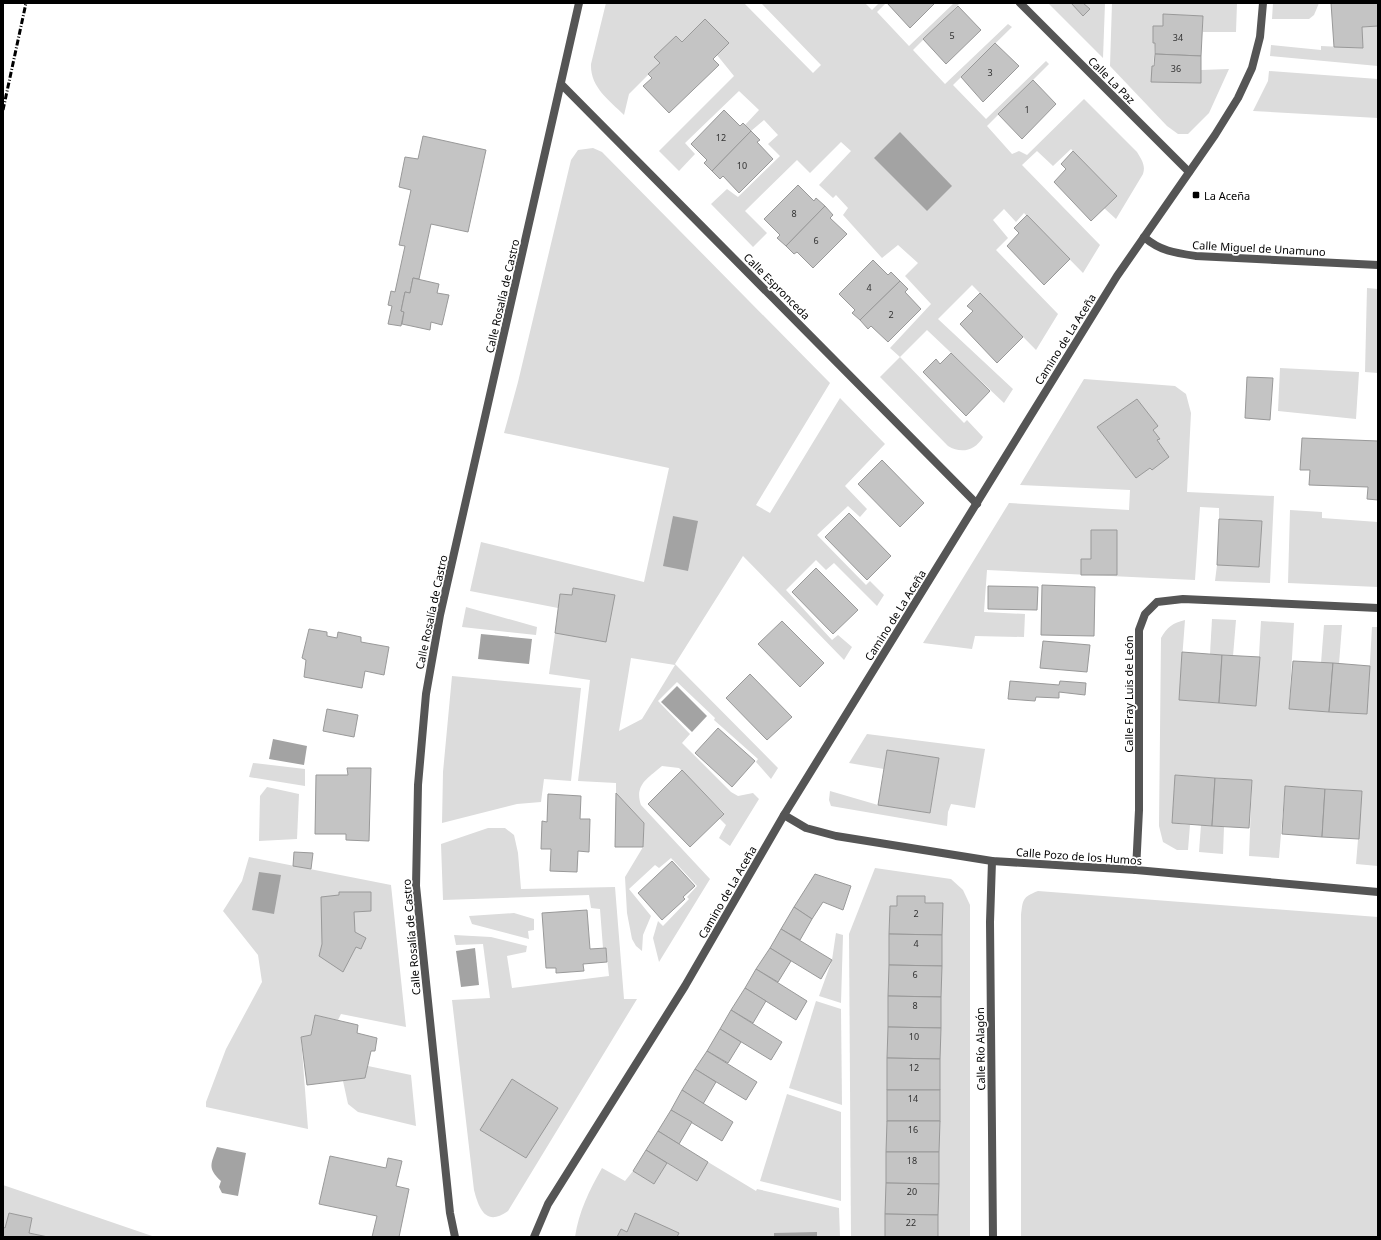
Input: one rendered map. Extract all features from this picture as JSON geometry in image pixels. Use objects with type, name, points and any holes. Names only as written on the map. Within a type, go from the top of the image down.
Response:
[{"type":"street","name":"Calle Rosalía de Castro","points":[[455,1237],[450,1213],[416,886],[418,785],[426,694],[440,615],[579,3]]},
{"type":"street","name":"Calle La Paz","points":[[1020,3],[1189,172]]},
{"type":"street","name":"Camino de La Aceña","points":[[534,1237],[548,1204],[685,986],[784,815],[1117,276],[1226,118],[1238,98],[1252,68],[1260,37],[1263,3]]},
{"type":"street","name":"Calle Espronceda","points":[[561,84],[977,504]]},
{"type":"street","name":"Calle Miguel de Unamuno","points":[[1144,237],[1155,246],[1171,253],[1378,265]]},
{"type":"street","name":"Calle Fray Luis de León","points":[[1136,870],[1139,810],[1139,630],[1145,614],[1157,602],[1183,599],[1378,608]]},
{"type":"street","name":"Calle Pozo de los Humos","points":[[784,815],[806,828],[836,836],[992,861],[1136,870],[1378,892]]},
{"type":"street","name":"Calle Río Alagón","points":[[992,861],[990,922],[993,1237]]},
{"type":"shaded area","points":[[606,3],[744,3],[813,73],[821,65],[761,3],[865,3],[872,10],[879,3],[886,3],[877,12],[909,46],[954,3],[960,3],[913,50],[945,84],[1008,24],[1012,27],[953,85],[986,119],[1046,61],[1049,64],[987,126],[1012,154],[1019,151],[1027,155],[1084,99],[1137,152],[1144,171],[1116,219],[1104,208],[1116,196],[1071,149],[1053,166],[1037,151],[1022,165],[1100,245],[1083,273],[1024,213],[1016,222],[1004,209],[993,220],[1008,238],[996,250],[1058,314],[1036,350],[972,285],[938,319],[1013,389],[1004,403],[927,330],[900,357],[890,348],[931,304],[905,276],[918,263],[898,245],[882,258],[843,215],[848,208],[836,195],[833,198],[819,185],[851,151],[841,142],[810,173],[797,160],[745,211],[767,233],[753,247],[711,204],[727,189],[738,197],[780,156],[768,144],[778,135],[764,120],[751,131],[745,125],[759,110],[739,91],[685,143],[695,154],[679,171],[659,151],[734,76],[717,55],[729,43],[705,19],[682,42],[676,36],[655,57],[660,63],[629,94],[624,115],[597,86],[592,72],[591,64]]},
{"type":"shaded area","points":[[1048,3],[1105,3],[1103,58]]},
{"type":"shaded area","points":[[1112,3],[1237,3],[1236,32],[1203,32],[1203,16],[1163,14],[1163,26],[1153,26],[1153,42],[1155,43],[1152,82],[1200,83],[1201,70],[1229,69],[1209,113],[1188,134],[1178,134],[1167,126],[1110,66]]},
{"type":"shaded area","points":[[1273,3],[1319,3],[1314,15],[1309,19],[1272,19]]},
{"type":"shaded area","points":[[1378,26],[1378,66],[1270,56],[1271,45],[1321,50],[1321,46],[1363,48],[1362,27]]},
{"type":"shaded area","points":[[1269,71],[1378,79],[1378,118],[1253,111],[1268,81]]},
{"type":"shaded area","points":[[900,132],[952,186],[927,211],[874,158]]},
{"type":"shaded area","points":[[593,148],[602,152],[830,383],[756,505],[770,513],[840,398],[885,444],[845,486],[867,509],[860,517],[848,506],[817,535],[866,585],[870,581],[884,595],[877,606],[834,563],[826,570],[816,560],[786,590],[832,640],[838,635],[852,647],[844,660],[743,556],[675,664],[778,768],[771,779],[756,762],[758,759],[714,720],[715,718],[677,682],[658,701],[690,734],[682,743],[731,792],[738,796],[753,793],[759,799],[730,846],[719,838],[726,825],[719,818],[724,813],[679,768],[662,766],[644,782],[639,792],[641,805],[710,879],[659,962],[653,938],[658,921],[663,926],[689,899],[687,897],[697,886],[671,858],[659,868],[655,865],[629,889],[651,916],[643,935],[642,951],[636,946],[632,939],[627,913],[625,877],[643,847],[644,823],[616,793],[616,783],[578,781],[590,680],[549,674],[555,633],[615,595],[573,588],[572,595],[560,594],[558,608],[470,591],[481,542],[644,582],[669,468],[504,433],[518,382],[571,160],[578,150]],"holes":[[[631,658],[675,665],[642,719],[619,731]]]},
{"type":"shaded area","points":[[1367,288],[1378,289],[1378,373],[1365,372]]},
{"type":"shaded area","points":[[900,357],[964,423],[967,420],[983,437],[980,442],[967,450],[958,450],[948,446],[880,377]]},
{"type":"shaded area","points":[[1280,368],[1359,372],[1356,419],[1278,411]]},
{"type":"shaded area","points":[[1084,379],[1175,386],[1186,394],[1191,413],[1187,492],[1274,496],[1270,583],[1215,581],[1217,565],[1259,567],[1261,521],[1219,519],[1219,508],[1200,507],[1195,580],[987,570],[984,612],[1025,614],[1024,637],[975,636],[972,649],[923,643],[1009,503],[1129,510],[1130,490],[1020,485]]},
{"type":"shaded area","points":[[1290,510],[1322,512],[1322,518],[1378,522],[1378,587],[1288,583]]},
{"type":"shaded area","points":[[673,516],[698,521],[688,571],[663,566]]},
{"type":"shaded area","points":[[466,607],[537,627],[536,635],[462,627]]},
{"type":"shaded area","points":[[1212,619],[1236,620],[1233,656],[1210,654]]},
{"type":"shaded area","points":[[1185,620],[1179,700],[1256,706],[1261,621],[1294,623],[1289,709],[1367,714],[1372,627],[1378,627],[1378,866],[1356,864],[1362,791],[1285,786],[1279,858],[1249,856],[1252,780],[1175,775],[1172,823],[1190,825],[1188,850],[1177,850],[1163,842],[1159,826],[1161,638],[1171,626]]},
{"type":"shaded area","points":[[1324,625],[1342,625],[1339,664],[1321,663]]},
{"type":"shaded area","points":[[481,634],[532,639],[529,664],[478,659]]},
{"type":"shaded area","points":[[452,676],[581,688],[571,781],[544,779],[541,802],[517,804],[442,823],[443,772]]},
{"type":"shaded area","points":[[677,686],[707,716],[692,732],[661,702]]},
{"type":"shaded area","points":[[867,734],[985,749],[975,808],[951,804],[948,812],[947,826],[831,806],[829,800],[830,791],[878,805],[930,813],[939,758],[887,750],[884,769],[849,763]]},
{"type":"shaded area","points":[[273,739],[307,746],[304,765],[269,759]]},
{"type":"shaded area","points":[[253,763],[305,769],[305,786],[249,777]]},
{"type":"shaded area","points":[[267,787],[299,794],[297,839],[259,841],[260,796]]},
{"type":"shaded area","points":[[1201,825],[1224,827],[1223,854],[1199,852]]},
{"type":"shaded area","points":[[488,828],[505,828],[514,835],[518,853],[521,889],[615,887],[624,999],[637,999],[508,1211],[494,1217],[485,1214],[481,1209],[474,1190],[452,1000],[490,998],[483,944],[456,945],[454,935],[491,937],[527,946],[526,952],[507,956],[512,988],[609,976],[606,948],[603,948],[600,909],[591,908],[589,895],[443,900],[441,844]]},
{"type":"shaded area","points":[[249,857],[391,885],[406,1027],[341,1014],[338,1020],[315,1015],[311,1035],[301,1037],[308,1129],[206,1107],[206,1102],[226,1049],[262,982],[258,955],[223,911],[242,881]]},
{"type":"shaded area","points":[[875,868],[951,879],[963,890],[970,905],[970,1237],[851,1237],[849,934]]},
{"type":"shaded area","points":[[259,872],[281,875],[274,914],[252,910]]},
{"type":"shaded area","points":[[1038,891],[1378,917],[1378,1237],[1021,1237],[1021,915],[1022,906],[1026,897]]},
{"type":"shaded area","points":[[514,913],[534,919],[534,930],[528,931],[529,939],[472,924],[469,916]]},
{"type":"shaded area","points":[[836,933],[843,935],[841,1003],[819,996],[832,960]]},
{"type":"shaded area","points":[[475,948],[479,985],[461,987],[456,951]]},
{"type":"shaded area","points":[[816,1001],[841,1009],[842,1105],[789,1088]]},
{"type":"shaded area","points":[[368,1066],[411,1075],[416,1126],[358,1112],[348,1104],[343,1081],[365,1078]]},
{"type":"shaded area","points":[[787,1094],[841,1112],[841,1201],[760,1181]]},
{"type":"shaded area","points":[[217,1147],[246,1153],[238,1196],[222,1193],[219,1187],[221,1181],[212,1169],[212,1162]]},
{"type":"shaded area","points":[[708,1162],[756,1191],[757,1189],[839,1208],[840,1237],[575,1237],[579,1218],[585,1201],[602,1168],[625,1181],[633,1171],[654,1184],[667,1163],[697,1181]]},
{"type":"shaded area","points":[[3,1185],[155,1237],[48,1237],[29,1233],[32,1218],[9,1213],[5,1228],[3,1227]]},
{"type":"shaded area","points":[[817,1232],[817,1237],[774,1237],[774,1233]]},
{"type":"building","points":[[887,3],[935,3],[910,28]]},
{"type":"building","points":[[1071,3],[1083,3],[1090,9],[1083,16]]},
{"type":"building","points":[[1331,3],[1378,3],[1378,26],[1362,27],[1363,48],[1334,47]]},
{"type":"building","points":[[958,6],[981,30],[946,64],[923,39]]},
{"type":"building","points":[[1163,14],[1203,16],[1201,56],[1155,54],[1155,43],[1153,43],[1153,26],[1163,26]]},
{"type":"building","points":[[705,19],[729,43],[713,59],[719,65],[669,113],[643,86],[652,78],[648,74],[660,63],[654,57],[676,36],[682,42]]},
{"type":"building","points":[[995,43],[1019,66],[983,102],[961,77]]},
{"type":"building","points":[[1155,54],[1201,56],[1201,83],[1151,82],[1152,66],[1154,66]]},
{"type":"building","points":[[1033,80],[1056,104],[1022,139],[998,114]]},
{"type":"building","points":[[724,110],[740,126],[743,123],[751,131],[712,171],[704,163],[707,160],[691,144]]},
{"type":"building","points":[[751,131],[760,140],[757,142],[773,159],[739,193],[723,176],[720,179],[712,171]]},
{"type":"building","points":[[423,136],[486,150],[468,232],[431,224],[419,279],[413,278],[410,293],[405,292],[401,311],[404,312],[401,326],[388,324],[392,306],[388,305],[391,291],[395,292],[405,246],[399,245],[411,190],[399,187],[405,157],[418,159]]},
{"type":"building","points":[[1073,151],[1117,196],[1091,221],[1054,182],[1066,169],[1061,164]]},
{"type":"building","points":[[798,185],[814,201],[816,198],[825,206],[786,246],[777,238],[780,235],[764,219]]},
{"type":"building","points":[[825,206],[833,215],[830,218],[847,234],[813,268],[797,252],[794,254],[786,246]]},
{"type":"building","points":[[1027,215],[1070,259],[1044,285],[1007,246],[1019,233],[1014,228]]},
{"type":"building","points":[[873,260],[888,275],[891,272],[900,281],[860,320],[852,313],[855,310],[839,294]]},
{"type":"building","points":[[413,278],[439,284],[437,293],[449,295],[442,325],[431,322],[430,330],[402,324],[404,312],[401,311],[405,292],[410,293]]},
{"type":"building","points":[[900,281],[908,289],[905,292],[921,309],[888,342],[871,326],[868,329],[860,320]]},
{"type":"building","points":[[980,293],[1023,337],[997,363],[960,324],[973,311],[967,306]]},
{"type":"building","points":[[951,353],[990,391],[966,416],[923,372],[936,359],[940,364]]},
{"type":"building","points":[[1247,377],[1273,378],[1270,420],[1245,418]]},
{"type":"building","points":[[1137,399],[1158,426],[1153,430],[1160,439],[1157,440],[1169,457],[1152,470],[1150,468],[1136,478],[1097,427]]},
{"type":"building","points":[[1302,438],[1378,441],[1378,500],[1367,499],[1368,487],[1309,485],[1310,470],[1300,470]]},
{"type":"building","points":[[882,460],[924,503],[900,527],[858,484]]},
{"type":"building","points":[[849,513],[891,556],[867,580],[825,537]]},
{"type":"building","points":[[1219,519],[1262,521],[1259,567],[1217,565]]},
{"type":"building","points":[[1091,530],[1117,530],[1117,575],[1081,575],[1081,559],[1091,559]]},
{"type":"building","points":[[816,568],[858,610],[833,634],[792,592]]},
{"type":"building","points":[[1042,585],[1095,587],[1094,636],[1041,635]]},
{"type":"building","points":[[988,586],[1038,587],[1037,610],[988,609]]},
{"type":"building","points":[[573,588],[615,595],[606,642],[555,633],[560,594],[572,595]]},
{"type":"building","points":[[782,621],[824,663],[800,687],[758,644]]},
{"type":"building","points":[[309,629],[327,632],[327,636],[337,638],[338,632],[361,637],[361,642],[389,647],[384,675],[365,671],[362,688],[304,677],[306,660],[302,658]]},
{"type":"building","points":[[1043,641],[1090,645],[1087,672],[1040,668]]},
{"type":"building","points":[[1182,652],[1222,655],[1219,703],[1179,700]]},
{"type":"building","points":[[1222,655],[1260,657],[1256,706],[1219,703]]},
{"type":"building","points":[[1293,661],[1333,663],[1329,712],[1289,709]]},
{"type":"building","points":[[1333,663],[1370,666],[1367,714],[1329,712]]},
{"type":"building","points":[[750,674],[792,717],[767,740],[726,698]]},
{"type":"building","points":[[1010,681],[1059,685],[1060,681],[1086,683],[1085,695],[1059,692],[1059,698],[1036,697],[1035,701],[1008,699]]},
{"type":"building","points":[[327,709],[358,715],[354,737],[323,731]]},
{"type":"building","points":[[718,728],[755,761],[732,787],[695,753]]},
{"type":"building","points":[[887,750],[939,758],[930,813],[878,805]]},
{"type":"building","points":[[347,768],[371,768],[369,841],[346,840],[346,834],[315,834],[316,775],[348,775]]},
{"type":"building","points":[[682,770],[724,814],[690,847],[648,804]]},
{"type":"building","points":[[1175,775],[1215,778],[1212,826],[1172,823]]},
{"type":"building","points":[[1215,778],[1252,780],[1249,828],[1212,826]]},
{"type":"building","points":[[1285,786],[1325,789],[1322,837],[1282,834]]},
{"type":"building","points":[[1325,789],[1362,791],[1359,839],[1322,837]]},
{"type":"building","points":[[616,793],[644,823],[643,847],[615,847]]},
{"type":"building","points":[[548,794],[581,796],[580,819],[590,819],[589,852],[578,851],[577,872],[550,871],[551,849],[541,849],[542,821],[547,822]]},
{"type":"building","points":[[294,852],[313,853],[311,869],[293,866]]},
{"type":"building","points":[[672,861],[695,886],[683,897],[685,899],[662,920],[638,893]]},
{"type":"building","points":[[815,874],[851,886],[843,910],[823,902],[812,919],[794,907]]},
{"type":"building","points":[[339,892],[371,892],[371,911],[354,912],[355,932],[366,938],[361,949],[356,947],[343,972],[319,956],[322,944],[321,897],[339,895]]},
{"type":"building","points":[[897,896],[925,896],[925,903],[943,903],[942,935],[889,934],[890,906],[897,906]]},
{"type":"building","points":[[794,907],[812,919],[800,940],[781,929]]},
{"type":"building","points":[[587,910],[590,949],[606,948],[607,962],[583,964],[584,971],[556,973],[556,968],[546,968],[542,913]]},
{"type":"building","points":[[781,929],[832,960],[821,979],[770,948]]},
{"type":"building","points":[[889,934],[942,935],[942,966],[889,965]]},
{"type":"building","points":[[770,948],[791,961],[778,982],[756,969]]},
{"type":"building","points":[[889,965],[942,966],[941,997],[888,996]]},
{"type":"building","points":[[756,969],[807,1001],[796,1020],[745,988]]},
{"type":"building","points":[[745,988],[766,1001],[753,1023],[731,1010]]},
{"type":"building","points":[[888,996],[941,997],[941,1028],[888,1027]]},
{"type":"building","points":[[731,1010],[782,1042],[771,1060],[720,1029]]},
{"type":"building","points":[[315,1015],[358,1025],[357,1033],[377,1038],[375,1051],[371,1051],[365,1078],[307,1085],[301,1037],[311,1035]]},
{"type":"building","points":[[888,1027],[941,1028],[940,1059],[887,1058]]},
{"type":"building","points":[[720,1029],[741,1042],[728,1063],[707,1051]]},
{"type":"building","points":[[707,1051],[757,1082],[746,1100],[695,1069]]},
{"type":"building","points":[[887,1058],[940,1059],[940,1090],[887,1090]]},
{"type":"building","points":[[695,1069],[716,1082],[703,1104],[682,1090]]},
{"type":"building","points":[[512,1079],[558,1108],[526,1158],[480,1130]]},
{"type":"building","points":[[682,1090],[733,1122],[722,1141],[671,1110]]},
{"type":"building","points":[[887,1090],[940,1090],[940,1121],[887,1121]]},
{"type":"building","points":[[671,1110],[692,1122],[679,1144],[658,1131]]},
{"type":"building","points":[[887,1121],[940,1121],[939,1152],[886,1152]]},
{"type":"building","points":[[658,1131],[708,1162],[697,1181],[646,1150]]},
{"type":"building","points":[[646,1150],[667,1163],[654,1184],[633,1171]]},
{"type":"building","points":[[886,1152],[939,1152],[939,1184],[886,1183]]},
{"type":"building","points":[[330,1156],[386,1168],[388,1158],[402,1161],[396,1186],[409,1189],[399,1237],[372,1237],[377,1216],[319,1204]]},
{"type":"building","points":[[886,1183],[939,1184],[938,1215],[885,1214]]},
{"type":"building","points":[[9,1213],[32,1218],[29,1233],[48,1237],[3,1237],[3,1227],[5,1228]]},
{"type":"building","points":[[635,1213],[679,1233],[677,1237],[617,1237],[621,1229],[627,1232]]},
{"type":"building","points":[[885,1214],[938,1215],[938,1237],[885,1237]]},
{"type":"railway","points":[[3,110],[26,3]]},
{"type":"place","name":"La Aceña","points":[[1196,195]]}]
